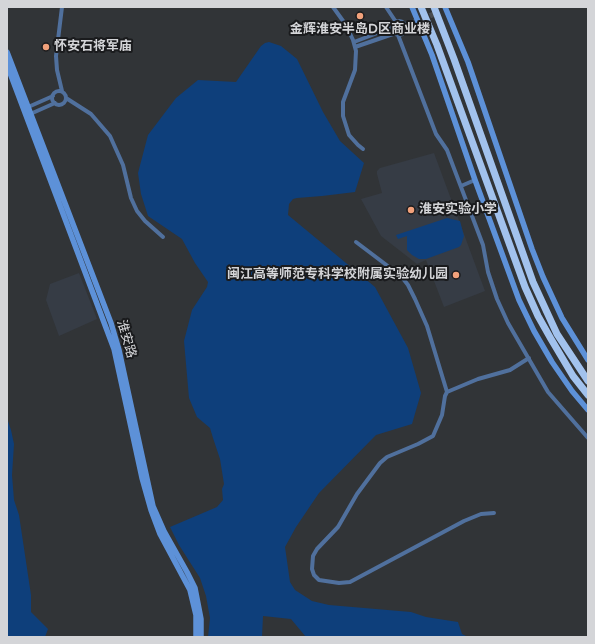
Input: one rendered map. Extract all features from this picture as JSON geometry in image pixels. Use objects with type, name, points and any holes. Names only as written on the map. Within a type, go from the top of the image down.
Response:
[{"type":"highway","points":[[421,7],[437,45],[525,287],[538,316],[551,339],[573,376],[588,395]]},
{"type":"highway","points":[[436,10],[534,282],[557,334],[588,381]]},
{"type":"main road","points":[[412,7],[420,20],[475,180],[511,279],[526,315],[552,362],[572,391],[588,410]]},
{"type":"main road","points":[[436,10],[446,8],[468,62],[543,277],[562,318],[588,360]]},
{"type":"main road","name":"淮安路","points":[[7,52],[28,115],[114,349],[150,510],[160,534],[190,590],[196,615],[196,637]]},
{"type":"main road","name":"淮安路","points":[[7,65],[26,108]]},
{"type":"main road","name":"淮安路","points":[[28,115],[111,323],[119,350],[153,506],[164,531],[195,588],[202,619],[201,637]]},
{"type":"street","points":[[62,7],[56,62],[62,91],[66,98],[91,114],[110,136],[123,165],[131,198],[137,211],[145,221],[163,237]]},
{"type":"street","points":[[333,7],[346,25],[355,44],[355,70],[343,102],[343,116],[350,135],[363,149]]},
{"type":"street","points":[[386,7],[396,22]]},
{"type":"street","points":[[405,25],[420,20]]},
{"type":"street","points":[[355,44],[393,27],[396,22]]},
{"type":"street","points":[[396,22],[402,22],[405,25]]},
{"type":"street","points":[[355,44],[404,32],[405,25]]},
{"type":"street","points":[[393,27],[393,31],[397,34],[436,134],[447,150],[461,186],[483,245],[488,272],[497,299],[508,323],[552,396],[588,438]]},
{"type":"street","points":[[26,108],[53,96],[55,92],[62,91]]},
{"type":"street","points":[[53,96],[55,104]]},
{"type":"street","points":[[28,115],[55,104],[63,104],[66,98]]},
{"type":"street","points":[[461,186],[475,180]]},
{"type":"street","points":[[356,242],[401,276],[408,285],[427,326],[447,392],[442,415],[434,436],[387,457],[380,463],[357,494],[338,527],[317,549],[313,556],[312,569],[314,575],[319,580],[338,583],[350,582],[464,520],[482,514],[494,513]]},
{"type":"street","points":[[447,392],[478,379],[510,370],[529,358]]},
{"type":"shaded area","points":[[269,42],[281,46],[297,59],[323,112],[340,141],[364,163],[355,192],[293,199],[289,204],[288,215],[375,287],[408,348],[421,393],[412,424],[376,435],[319,493],[296,527],[285,547],[290,582],[295,590],[312,601],[329,605],[411,612],[426,617],[458,622],[462,634],[468,637],[306,637],[291,619],[263,616],[262,637],[208,637],[210,618],[206,596],[200,578],[179,545],[170,527],[217,507],[223,500],[222,489],[224,484],[220,459],[210,428],[197,417],[189,398],[184,341],[192,310],[207,287],[208,282],[195,263],[182,239],[148,216],[141,194],[138,173],[148,135],[176,98],[198,80],[236,82],[261,46]]},
{"type":"shaded area","name":"淮安实验小学","points":[[434,153],[485,291],[444,307],[426,260],[417,264],[381,236],[361,199],[382,193],[377,174],[377,171],[380,168]]},
{"type":"shaded area","points":[[447,218],[460,221],[464,236],[461,245],[426,259],[419,259],[407,250],[407,236],[398,239],[396,235]]},
{"type":"shaded area","points":[[79,273],[97,319],[59,336],[46,300],[50,284]]},
{"type":"shaded area","points":[[7,418],[14,444],[12,475],[14,500],[19,515],[31,595],[31,612],[48,629],[45,637],[7,637]]},
{"type":"tunnel","points":[[422,19],[439,12]]},
{"type":"place","name":"金辉淮安半岛D区商业楼","points":[[360,16]]},
{"type":"place","name":"怀安石将军庙","points":[[46,47]]},
{"type":"place","name":"淮安实验小学","points":[[411,210]]},
{"type":"place","name":"闽江高等师范专科学校附属实验幼儿园","points":[[456,275]]}]
